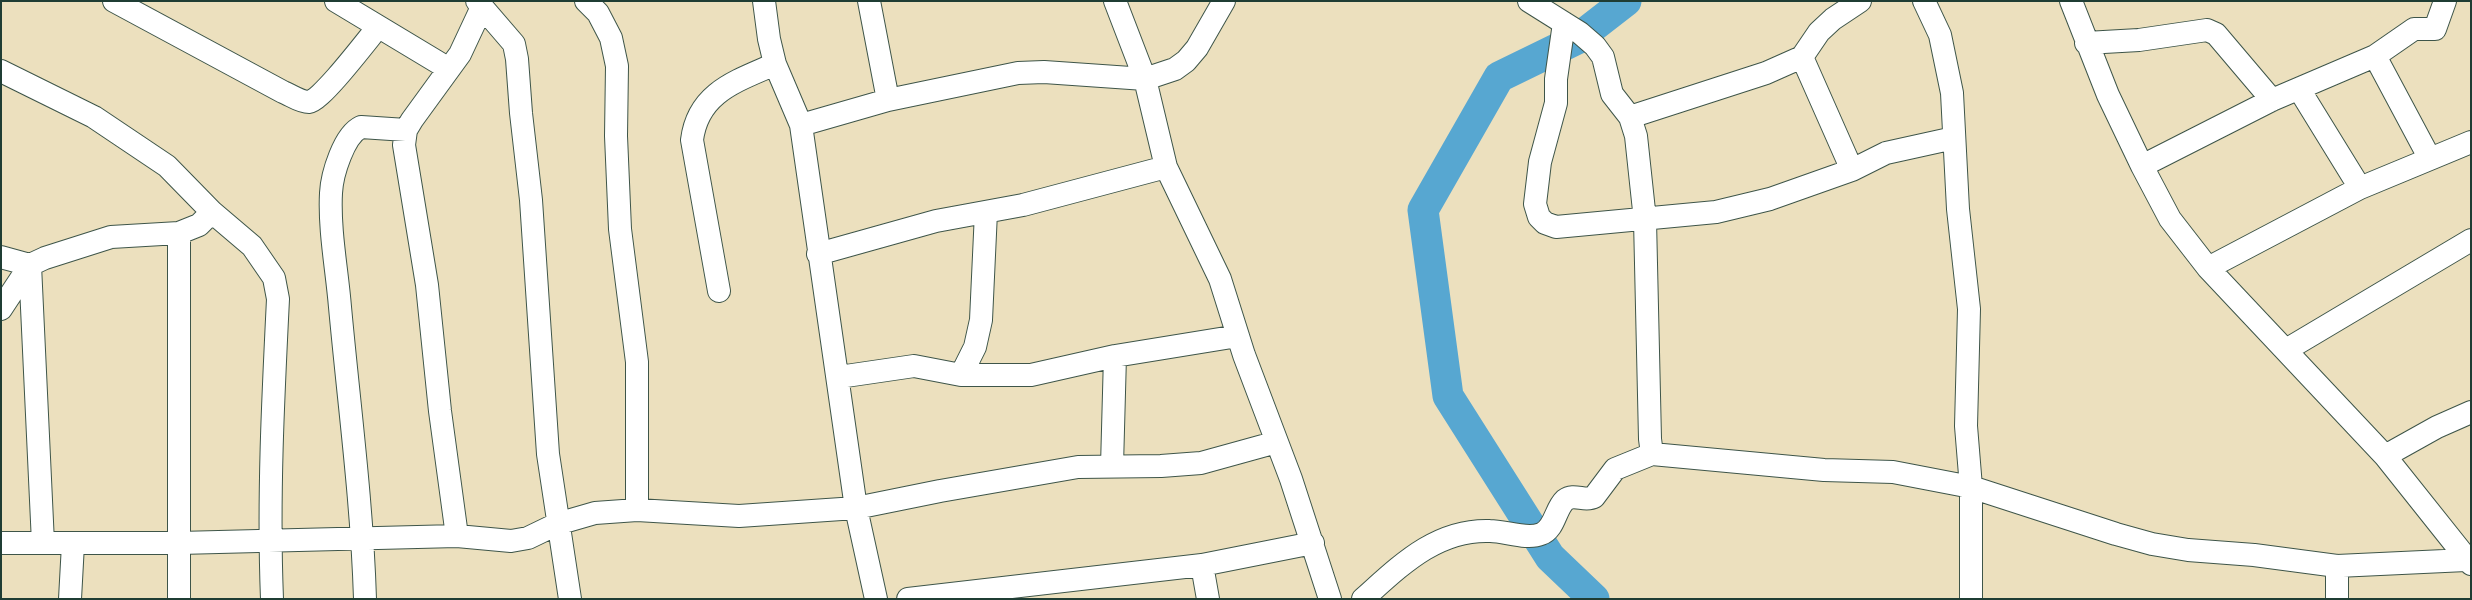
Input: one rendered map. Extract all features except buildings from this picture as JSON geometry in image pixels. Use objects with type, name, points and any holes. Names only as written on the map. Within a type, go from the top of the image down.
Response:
[{"type":"street","points":[[114,1],[283,92],[302,101],[310,102],[315,100],[330,85],[378,27]]},
{"type":"street","points":[[336,1],[449,70]]},
{"type":"street","points":[[586,1],[598,13],[611,38],[617,66],[616,136],[620,229],[636,362],[637,510]]},
{"type":"street","points":[[764,1],[768,39],[775,64],[801,125],[818,254],[839,377],[856,508],[876,599]]},
{"type":"street","points":[[869,1],[888,100]]},
{"type":"street","points":[[1114,1],[1145,79],[1166,167],[1220,279],[1238,336],[1313,543],[1330,599]]},
{"type":"street","points":[[801,125],[888,100],[1018,74],[1044,72],[1145,79],[1175,69],[1186,61],[1197,48],[1224,1]]},
{"type":"street","points":[[1529,1],[1564,23],[1595,46],[1603,57],[1612,94],[1630,117],[1636,136],[1646,220],[1650,439],[1652,454]]},
{"type":"street","points":[[1630,117],[1766,73],[1802,57],[1819,32],[1860,1]]},
{"type":"street","points":[[1924,1],[1940,35],[1952,93],[1958,209],[1969,309],[1966,426],[1971,487],[1971,599]]},
{"type":"street","points":[[2071,1],[2086,43],[2142,166],[2170,218],[2208,268],[2385,456],[2469,562]]},
{"type":"street","points":[[2142,166],[2272,100],[2375,56],[2414,29],[2435,29],[2445,1]]},
{"type":"street","points":[[456,536],[427,285],[404,145],[406,130],[460,54],[479,4],[514,44],[517,59],[521,113],[532,208],[548,454],[570,599]]},
{"type":"street","points":[[1564,23],[1556,79],[1556,103],[1540,162],[1535,204],[1539,217],[1545,223],[1556,227],[1646,220],[1716,212],[1770,199],[1852,170],[1886,153],[1954,138]]},
{"type":"street","points":[[2086,43],[2139,40],[2207,30],[2216,34],[2272,100]]},
{"type":"street","points":[[2375,56],[2430,159]]},
{"type":"street","points":[[1802,57],[1852,170]]},
{"type":"street","points":[[719,291],[692,140],[694,127],[699,113],[714,96],[728,86],[775,64]]},
{"type":"street","points":[[1,71],[94,117],[167,166],[212,212],[252,246],[274,278],[278,298],[271,433],[269,542],[272,599]]},
{"type":"street","points":[[2299,89],[2360,188]]},
{"type":"street","points":[[365,599],[363,537],[345,359],[332,191],[343,148],[355,130],[361,127],[406,130]]},
{"type":"street","points":[[2208,268],[2360,188],[2471,142]]},
{"type":"street","points":[[818,254],[936,221],[1023,205],[1166,167]]},
{"type":"street","points":[[1,309],[30,265],[76,247],[111,237],[179,233],[199,225],[212,212]]},
{"type":"street","points":[[961,375],[975,347],[981,320],[986,212]]},
{"type":"street","points":[[179,233],[179,599]]},
{"type":"street","points":[[2286,350],[2471,240]]},
{"type":"street","points":[[1,257],[30,265]]},
{"type":"street","points":[[30,265],[43,543]]},
{"type":"street","points":[[839,377],[914,366],[961,375],[1031,375],[1115,356],[1238,336]]},
{"type":"street","points":[[1112,466],[1115,356]]},
{"type":"street","points":[[2385,456],[2437,427],[2471,412]]},
{"type":"street","points":[[1,543],[73,544],[269,542],[363,537],[456,536],[511,542],[528,538],[558,524],[595,514],[637,510],[739,516],[856,508],[940,490],[1078,467],[1161,466],[1201,462],[1277,442]]},
{"type":"street","points":[[1363,599],[1408,559],[1431,544],[1458,534],[1489,531],[1532,536],[1541,534],[1547,530],[1560,505],[1566,499],[1573,497],[1589,499],[1594,497],[1615,469],[1652,454],[1824,470],[1893,472],[1971,487],[2116,534],[2152,544],[2188,550],[2254,555],[2337,566],[2469,562]]},
{"type":"street","points":[[908,599],[1202,565],[1313,543]]},
{"type":"street","points":[[70,599],[73,544]]},
{"type":"street","points":[[1202,565],[1208,599]]},
{"type":"street","points":[[2337,566],[2337,599]]},
{"type":"waterway","points":[[1594,599],[1550,557],[1448,396],[1423,210],[1499,77],[1577,39],[1626,1]]}]
